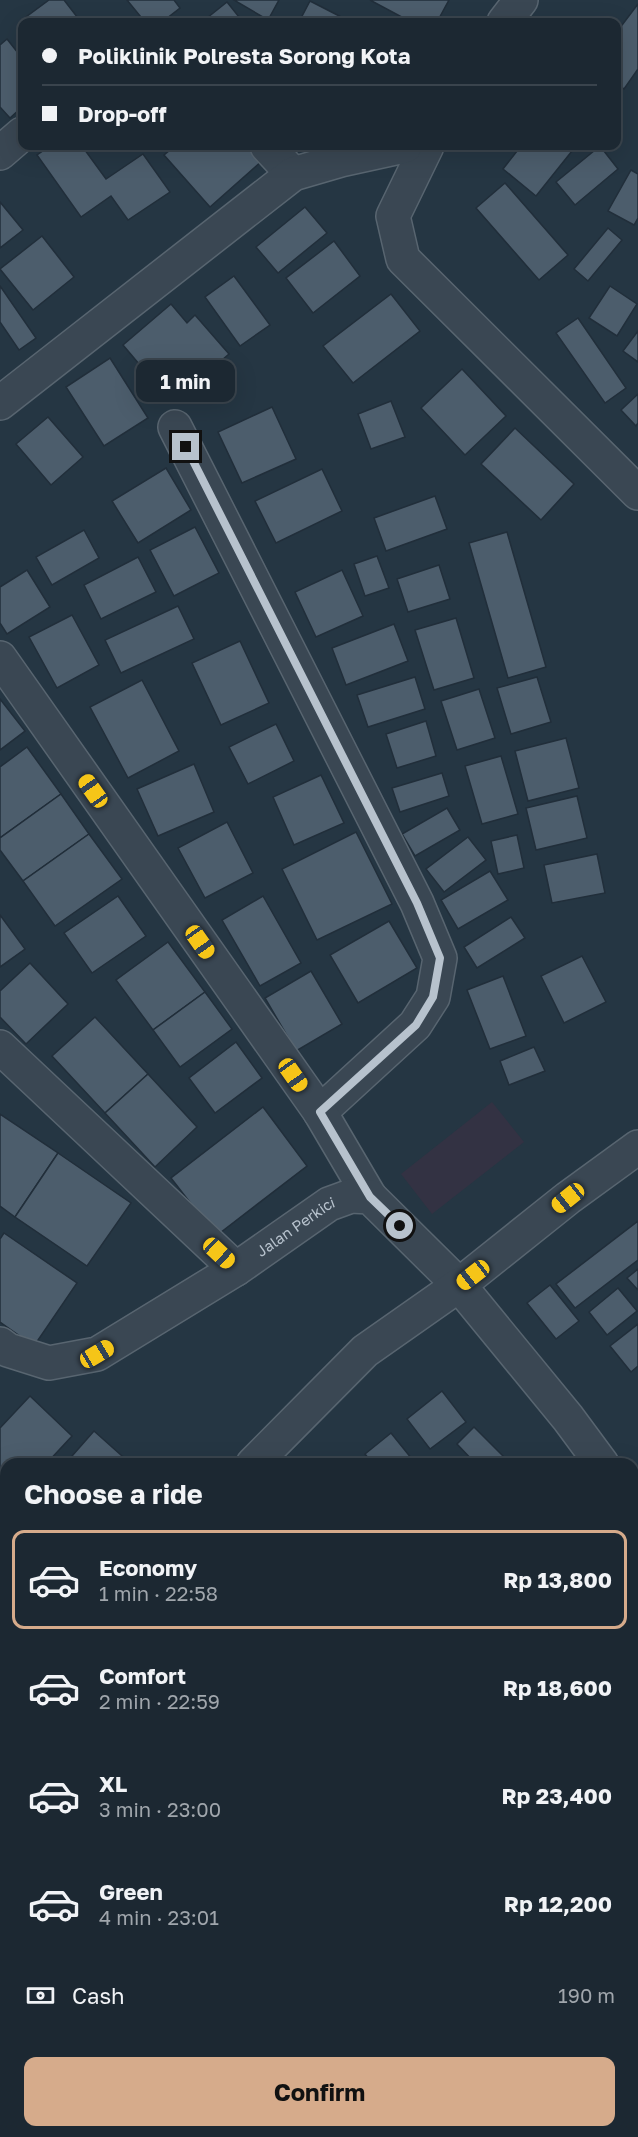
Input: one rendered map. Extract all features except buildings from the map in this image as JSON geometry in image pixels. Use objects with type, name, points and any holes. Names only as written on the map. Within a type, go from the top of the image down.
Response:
[{"type":"street","points":[[507,18],[521,0]]},
{"type":"street","points":[[0,153],[18,137]]},
{"type":"street","points":[[271,150],[293,174]]},
{"type":"street","points":[[0,404],[293,174],[387,150]]},
{"type":"street","points":[[425,150],[393,216],[403,259],[638,492]]},
{"type":"street","points":[[176,427],[417,903],[440,958],[433,997],[416,1025],[320,1112]]},
{"type":"street","points":[[0,658],[320,1112],[370,1197],[459,1285],[568,1418],[598,1458]]},
{"type":"street","points":[[0,1047],[236,1269]]},
{"type":"street","points":[[259,1458],[365,1351],[459,1285],[568,1198],[638,1147]]},
{"type":"street","name":"Jalan Perkici","points":[[4,1347],[49,1363],[97,1354],[236,1269],[329,1204],[351,1196],[370,1197]]},
{"type":"shaded area","points":[[492,1102],[524,1142],[432,1214],[401,1174]]},
{"type":"route","points":[[186,447],[417,903],[440,958],[433,997],[416,1025],[320,1112],[370,1197],[400,1226]]}]
